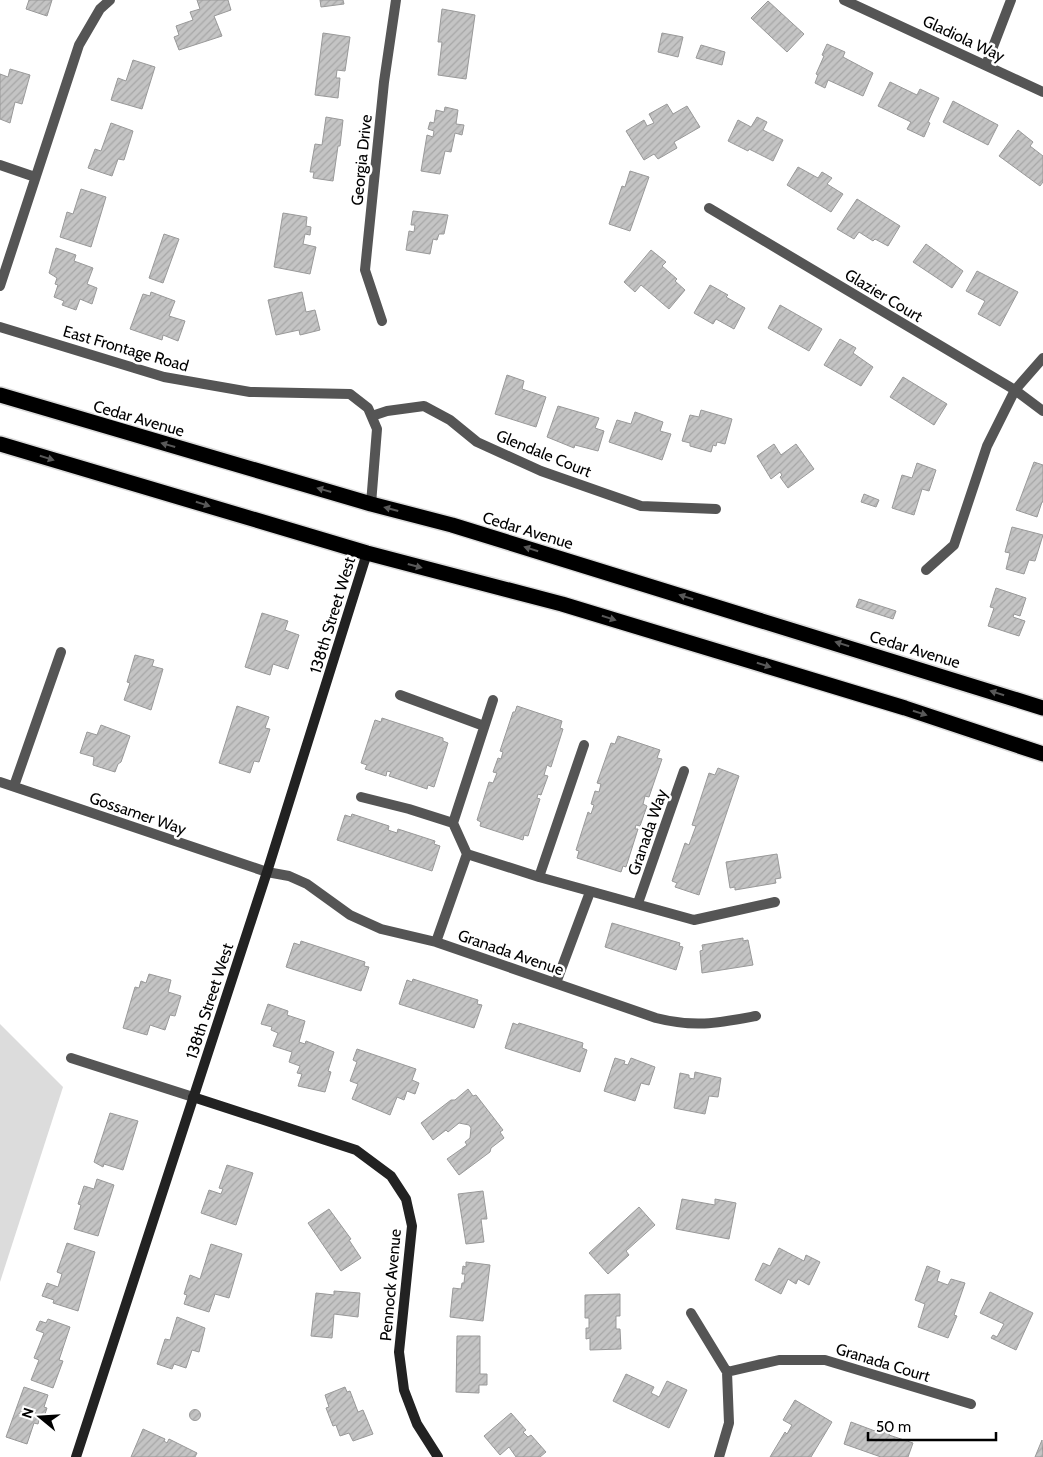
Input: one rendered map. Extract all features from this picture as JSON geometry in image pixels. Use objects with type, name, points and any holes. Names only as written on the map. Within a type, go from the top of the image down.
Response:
[{"type":"highway","name":"Cedar Avenue","points":[[0,396],[371,504],[452,525],[1043,708]]},
{"type":"highway","points":[[0,444],[367,553],[562,604],[905,708],[1043,754]]},
{"type":"street","points":[[0,286],[79,45],[100,9],[110,0]]},
{"type":"street","name":"Georgia Drive","points":[[382,321],[365,270],[384,82],[396,0]]},
{"type":"street","name":"Gladiola Way","points":[[844,0],[1043,92]]},
{"type":"street","points":[[986,65],[1011,0]]},
{"type":"street","points":[[0,165],[35,177]]},
{"type":"street","name":"Glazier Court","points":[[709,208],[1015,390],[1043,410]]},
{"type":"street","name":"East Frontage Road","points":[[0,327],[164,377],[250,392],[350,394],[368,408],[378,429],[371,504]]},
{"type":"street","points":[[926,570],[954,545],[987,446],[1015,390],[1043,358]]},
{"type":"street","name":"Glendale Court","points":[[372,416],[387,411],[424,406],[450,420],[477,442],[541,471],[641,506],[716,509]]},
{"type":"street","name":"138th Street West","points":[[76,1457],[267,872],[367,553]]},
{"type":"street","points":[[14,786],[61,652]]},
{"type":"street","points":[[400,695],[484,726]]},
{"type":"street","points":[[436,942],[467,854],[453,823],[493,700]]},
{"type":"street","points":[[539,877],[584,745]]},
{"type":"street","name":"Granada Way","points":[[638,903],[684,771]]},
{"type":"street","name":"Gossamer Way","points":[[0,782],[267,872]]},
{"type":"street","points":[[361,797],[409,809],[453,823]]},
{"type":"street","points":[[467,854],[590,892],[638,903],[694,920],[775,902]]},
{"type":"street","name":"Granada Avenue","points":[[267,872],[290,876],[307,884],[337,906],[381,929],[436,942],[672,1022],[705,1025],[756,1016]]},
{"type":"street","points":[[556,983],[590,892]]},
{"type":"street","points":[[71,1058],[193,1097]]},
{"type":"street","name":"Pennock Avenue","points":[[193,1097],[356,1150],[391,1176],[406,1199],[412,1226],[399,1352],[404,1390],[418,1424],[438,1457]]},
{"type":"street","points":[[691,1314],[727,1372],[729,1423],[720,1457]]},
{"type":"street","name":"Granada Court","points":[[727,1372],[779,1360],[825,1360],[972,1404]]},
{"type":"shaded area","points":[[0,1024],[63,1087],[0,1282]]},
{"type":"building","points":[[29,0],[52,0],[47,16],[26,9]]},
{"type":"building","points":[[197,0],[228,0],[231,10],[214,16],[222,36],[179,50],[174,37],[179,35],[176,26],[193,20],[190,12],[200,9]]},
{"type":"building","points":[[320,0],[343,0],[344,4],[321,7]]},
{"type":"building","points":[[768,1],[804,34],[787,52],[751,18]]},
{"type":"building","points":[[442,9],[475,15],[466,79],[438,75],[442,42],[438,42]]},
{"type":"building","points":[[323,33],[350,37],[345,71],[337,70],[336,78],[340,78],[338,98],[315,95]]},
{"type":"building","points":[[662,33],[683,37],[678,57],[658,52]]},
{"type":"building","points":[[827,44],[845,52],[843,57],[873,73],[863,96],[828,80],[825,88],[815,83],[818,75],[816,74]]},
{"type":"building","points":[[701,45],[725,52],[722,65],[696,58]]},
{"type":"building","points":[[133,60],[155,67],[142,109],[111,100],[118,78],[126,81]]},
{"type":"building","points":[[10,69],[30,75],[22,104],[15,102],[10,123],[0,119],[0,74],[8,77]]},
{"type":"building","points":[[890,82],[917,95],[920,89],[939,98],[928,122],[930,123],[924,137],[907,129],[911,122],[878,106]]},
{"type":"building","points":[[953,101],[998,125],[988,145],[943,122]]},
{"type":"building","points":[[667,104],[673,114],[687,106],[700,127],[674,142],[677,148],[658,159],[654,154],[644,160],[626,131],[644,120],[647,126],[654,123],[649,114]]},
{"type":"building","points":[[445,107],[458,110],[456,124],[464,125],[462,135],[455,133],[451,152],[445,151],[440,174],[421,171],[427,135],[433,137],[434,131],[428,129],[430,122],[434,123],[436,110],[444,112]]},
{"type":"building","points":[[326,117],[343,120],[333,181],[313,178],[314,172],[310,172],[315,144],[322,145]]},
{"type":"building","points":[[757,117],[767,122],[763,130],[783,140],[773,161],[728,141],[738,120],[751,127]]},
{"type":"building","points":[[111,123],[133,131],[124,160],[118,159],[112,176],[88,168],[95,149],[101,151]]},
{"type":"building","points":[[1018,130],[1033,142],[1030,146],[1043,156],[1043,182],[1040,186],[999,156]]},
{"type":"building","points":[[798,167],[818,178],[822,172],[832,178],[827,184],[843,194],[831,212],[787,185]]},
{"type":"building","points":[[630,171],[649,177],[630,231],[609,224],[622,186],[625,187]]},
{"type":"building","points":[[81,189],[106,197],[91,247],[60,237],[67,212],[73,214]]},
{"type":"building","points":[[857,199],[900,226],[888,246],[875,239],[873,241],[859,232],[854,239],[837,229]]},
{"type":"building","points":[[413,211],[448,215],[444,234],[439,234],[437,240],[433,239],[430,254],[406,250],[409,231],[414,232],[415,225],[411,225]]},
{"type":"building","points":[[283,213],[307,217],[306,226],[311,227],[310,235],[305,234],[303,244],[316,247],[310,274],[274,267]]},
{"type":"building","points":[[164,234],[179,239],[163,283],[149,278]]},
{"type":"building","points":[[926,244],[963,271],[952,288],[913,262]]},
{"type":"building","points":[[56,248],[76,255],[74,261],[93,268],[87,284],[97,288],[92,304],[80,299],[76,310],[62,305],[64,301],[54,297],[58,285],[55,284],[57,278],[49,273]]},
{"type":"building","points":[[651,250],[666,262],[662,266],[677,279],[675,281],[685,290],[669,309],[641,285],[635,292],[624,282]]},
{"type":"building","points":[[977,271],[1018,292],[1000,326],[978,314],[985,301],[966,291]]},
{"type":"building","points":[[710,285],[728,295],[726,297],[745,308],[734,329],[716,319],[713,324],[694,313]]},
{"type":"building","points":[[151,292],[175,301],[169,316],[185,321],[178,341],[163,335],[162,340],[130,329],[143,294],[150,296]]},
{"type":"building","points":[[302,292],[306,312],[315,310],[320,330],[300,335],[299,330],[276,335],[268,300]]},
{"type":"building","points":[[780,305],[822,329],[809,351],[768,328]]},
{"type":"building","points":[[840,339],[856,348],[853,353],[873,367],[861,386],[824,365]]},
{"type":"building","points":[[507,375],[524,381],[522,389],[546,397],[536,427],[495,414]]},
{"type":"building","points":[[903,377],[947,404],[934,425],[890,397]]},
{"type":"building","points":[[558,406],[599,418],[595,428],[604,431],[598,451],[575,445],[574,448],[547,437]]},
{"type":"building","points":[[701,410],[732,419],[725,444],[717,442],[716,446],[713,445],[711,452],[690,446],[690,443],[682,441],[690,415],[699,417]]},
{"type":"building","points":[[635,412],[663,422],[660,431],[671,434],[662,460],[609,442],[617,420],[631,424]]},
{"type":"building","points":[[774,444],[781,455],[796,444],[814,469],[788,488],[780,477],[782,475],[780,472],[771,479],[757,456]]},
{"type":"building","points":[[1034,462],[1043,465],[1043,502],[1037,517],[1016,510]]},
{"type":"building","points":[[917,463],[936,470],[929,491],[922,489],[914,515],[892,508],[902,475],[912,478]]},
{"type":"building","points":[[864,494],[879,500],[876,507],[861,502]]},
{"type":"building","points":[[1012,527],[1043,535],[1035,561],[1029,560],[1024,574],[1006,569],[1010,553],[1005,552]]},
{"type":"building","points":[[996,588],[1026,598],[1020,616],[1014,614],[1013,617],[1025,621],[1019,636],[988,626],[994,608],[990,607]]},
{"type":"building","points":[[859,599],[896,611],[893,619],[856,607]]},
{"type":"building","points":[[262,613],[288,621],[285,630],[299,635],[288,669],[273,664],[270,675],[245,667]]},
{"type":"building","points":[[135,655],[154,660],[152,666],[163,669],[151,710],[124,700],[130,683],[127,682]]},
{"type":"building","points":[[237,706],[269,717],[265,728],[270,729],[259,762],[254,761],[250,773],[219,763]]},
{"type":"building","points":[[517,706],[562,721],[560,728],[563,729],[551,767],[547,765],[544,775],[548,776],[541,795],[538,794],[537,798],[540,799],[528,836],[524,835],[523,840],[480,826],[481,822],[477,820],[489,782],[493,783],[497,773],[493,772],[498,758],[501,759],[503,752],[500,751],[513,712],[515,712]]},
{"type":"building","points":[[382,718],[443,738],[443,741],[448,743],[434,787],[428,785],[427,789],[389,776],[391,772],[387,771],[386,776],[365,769],[367,765],[361,763],[375,720],[381,722]]},
{"type":"building","points":[[101,725],[130,736],[121,762],[118,764],[115,772],[93,765],[94,757],[80,753],[87,732],[97,735]]},
{"type":"building","points":[[618,736],[660,750],[657,758],[662,759],[649,797],[645,796],[643,804],[647,806],[640,826],[636,825],[635,829],[638,829],[626,867],[623,866],[621,872],[577,858],[579,851],[576,850],[588,812],[591,814],[594,805],[591,804],[595,791],[599,792],[601,784],[597,783],[611,743],[615,744]]},
{"type":"building","points":[[718,768],[739,776],[699,895],[675,887],[677,883],[672,881],[685,843],[689,845],[696,826],[692,825],[709,773],[715,775]]},
{"type":"building","points":[[352,814],[389,826],[388,830],[397,833],[398,829],[435,841],[434,844],[440,846],[432,871],[337,840],[345,815],[351,817]]},
{"type":"building","points":[[777,854],[781,878],[775,879],[776,883],[735,890],[735,887],[730,888],[726,862]]},
{"type":"building","points":[[612,923],[680,943],[679,946],[683,947],[676,970],[605,947]]},
{"type":"building","points":[[743,938],[743,941],[748,940],[753,965],[702,973],[700,951],[703,950],[702,945]]},
{"type":"building","points":[[301,941],[365,962],[364,966],[369,967],[361,991],[286,967],[294,943],[300,945]]},
{"type":"building","points":[[149,974],[171,980],[168,992],[181,996],[175,1016],[170,1015],[165,1030],[150,1025],[147,1035],[123,1028],[135,987],[139,988],[141,981],[146,983]]},
{"type":"building","points":[[413,979],[478,1000],[477,1004],[482,1005],[474,1028],[399,1004],[407,980],[412,982]]},
{"type":"building","points":[[268,1004],[288,1011],[287,1015],[305,1021],[299,1042],[305,1044],[306,1041],[334,1052],[328,1071],[331,1072],[325,1092],[298,1086],[302,1074],[297,1073],[300,1066],[289,1062],[292,1052],[273,1046],[278,1033],[271,1030],[272,1027],[261,1024]]},
{"type":"building","points":[[513,1023],[518,1025],[519,1023],[583,1043],[582,1048],[587,1050],[580,1072],[505,1048]]},
{"type":"building","points":[[357,1049],[416,1069],[412,1080],[419,1083],[415,1094],[407,1091],[404,1100],[397,1097],[390,1115],[352,1099],[358,1084],[350,1081],[357,1062],[353,1060]]},
{"type":"building","points":[[615,1058],[625,1061],[624,1064],[628,1065],[631,1058],[655,1067],[649,1085],[641,1083],[635,1101],[604,1091]]},
{"type":"building","points":[[695,1072],[721,1078],[718,1097],[709,1096],[705,1114],[674,1108],[680,1073],[689,1075],[689,1078],[694,1079]]},
{"type":"building","points":[[468,1089],[473,1096],[476,1095],[503,1130],[500,1132],[504,1138],[491,1148],[490,1152],[459,1175],[447,1159],[467,1145],[465,1142],[470,1138],[471,1128],[469,1125],[459,1123],[448,1132],[446,1130],[433,1140],[421,1123]]},
{"type":"building","points":[[110,1113],[138,1121],[123,1170],[104,1164],[103,1167],[94,1162]]},
{"type":"building","points":[[227,1165],[253,1173],[236,1225],[201,1213],[209,1190],[221,1194],[223,1189],[219,1188]]},
{"type":"building","points":[[97,1179],[114,1185],[98,1236],[74,1229],[81,1205],[78,1204],[84,1186],[94,1189]]},
{"type":"building","points":[[483,1191],[487,1219],[481,1219],[484,1242],[466,1244],[458,1194]]},
{"type":"building","points":[[682,1199],[715,1205],[715,1199],[736,1203],[729,1239],[676,1229]]},
{"type":"building","points":[[639,1207],[655,1225],[626,1251],[629,1255],[608,1274],[589,1253]]},
{"type":"building","points":[[329,1209],[351,1239],[349,1240],[361,1258],[341,1271],[308,1223]]},
{"type":"building","points":[[67,1243],[95,1252],[78,1311],[53,1303],[54,1300],[42,1296],[47,1283],[58,1287],[62,1274],[57,1272]]},
{"type":"building","points":[[211,1244],[242,1254],[229,1298],[215,1294],[209,1312],[184,1304],[187,1295],[184,1294],[190,1275],[200,1279]]},
{"type":"building","points":[[779,1248],[804,1261],[806,1255],[820,1262],[809,1285],[798,1279],[796,1284],[788,1279],[781,1294],[755,1280],[763,1263],[770,1266]]},
{"type":"building","points":[[466,1262],[490,1265],[483,1321],[450,1317],[453,1288],[461,1289],[462,1283],[464,1283],[465,1274],[462,1274],[463,1266],[466,1267]]},
{"type":"building","points":[[927,1266],[940,1271],[937,1281],[948,1285],[951,1279],[965,1283],[954,1315],[957,1316],[948,1338],[918,1327],[925,1304],[915,1300]]},
{"type":"building","points":[[334,1291],[360,1293],[358,1317],[334,1314],[332,1338],[311,1336],[316,1293],[334,1295]]},
{"type":"building","points":[[990,1292],[1033,1313],[1016,1350],[991,1338],[993,1335],[997,1337],[1004,1324],[980,1313]]},
{"type":"building","points":[[620,1294],[620,1316],[616,1316],[616,1329],[620,1329],[621,1349],[590,1350],[590,1338],[586,1339],[586,1328],[589,1328],[589,1318],[585,1318],[585,1295]]},
{"type":"building","points":[[177,1317],[205,1328],[199,1352],[192,1350],[186,1368],[174,1364],[172,1369],[157,1364],[165,1339],[170,1340]]},
{"type":"building","points":[[48,1319],[70,1327],[59,1360],[63,1361],[53,1388],[31,1380],[39,1360],[34,1358],[44,1333],[36,1330],[40,1321],[46,1323]]},
{"type":"building","points":[[457,1336],[480,1336],[480,1374],[487,1374],[487,1385],[479,1385],[479,1393],[456,1392]]},
{"type":"building","points":[[626,1374],[654,1387],[651,1393],[659,1397],[667,1381],[687,1390],[669,1428],[613,1401]]},
{"type":"building","points":[[24,1387],[48,1395],[44,1407],[47,1408],[44,1417],[40,1416],[38,1424],[34,1423],[27,1444],[6,1437]]},
{"type":"building","points":[[345,1387],[347,1392],[350,1391],[358,1412],[363,1410],[373,1434],[353,1441],[349,1433],[340,1436],[336,1425],[333,1426],[326,1408],[329,1407],[325,1395]]},
{"type":"building","points":[[795,1400],[832,1422],[811,1457],[770,1457],[785,1432],[787,1434],[792,1425],[783,1420]]},
{"type":"building","points":[[195,1409],[201,1415],[195,1421],[189,1415]]},
{"type":"building","points":[[511,1413],[526,1430],[523,1432],[528,1437],[531,1435],[546,1452],[540,1457],[516,1457],[509,1447],[500,1455],[484,1436]]},
{"type":"building","points":[[851,1422],[875,1431],[876,1428],[890,1432],[889,1435],[913,1443],[908,1457],[881,1457],[844,1444]]},
{"type":"building","points":[[143,1429],[165,1439],[164,1441],[167,1443],[169,1439],[197,1453],[195,1457],[131,1457]]},
{"type":"building","points":[[1042,1440],[1043,1457],[1035,1457]]}]
